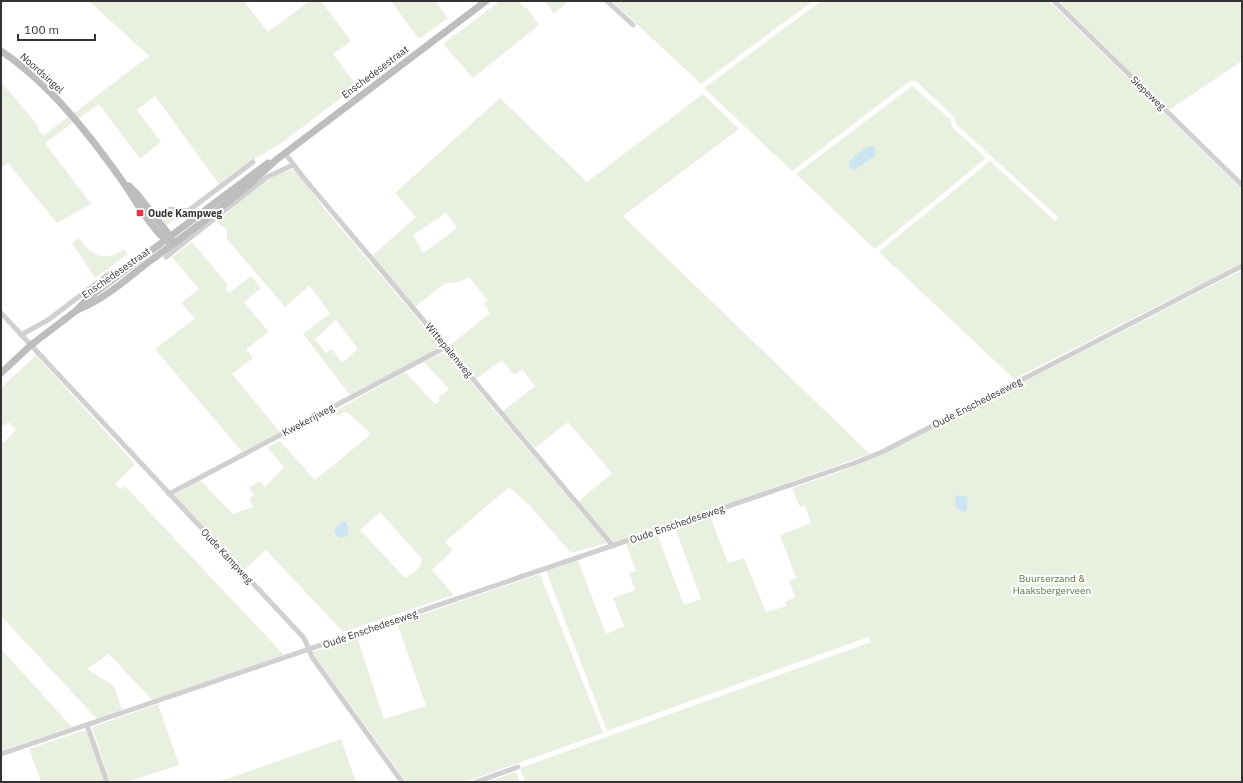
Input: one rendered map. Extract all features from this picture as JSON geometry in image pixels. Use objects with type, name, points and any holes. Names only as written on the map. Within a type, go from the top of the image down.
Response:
[{"type":"main road","name":"Enschedesestraat","points":[[1,373],[31,345],[78,310],[95,302],[173,244],[245,189],[285,153],[486,1]]},
{"type":"main road","name":"Noordsingel","points":[[1,51],[40,82],[75,118],[122,181],[173,244]]},
{"type":"main road","name":"Enschedesestraat","points":[[78,310],[88,298],[256,171],[276,160]]},
{"type":"street","points":[[607,1],[633,25]]},
{"type":"street","name":"Siepeweg","points":[[1054,1],[1242,185]]},
{"type":"street","name":"Wittepalenweg","points":[[285,153],[293,165],[613,546]]},
{"type":"street","points":[[152,218],[169,210],[188,211],[253,162]]},
{"type":"street","name":"Enschedesestraat","points":[[166,257],[267,177],[293,165]]},
{"type":"street","name":"Oude Enschedeseweg","points":[[1,754],[855,463],[882,452],[1242,266]]},
{"type":"street","name":"Enschedesestraat","points":[[21,335],[48,320],[110,273]]},
{"type":"street","name":"Oude Kampweg","points":[[1,313],[304,638],[320,668],[402,782]]},
{"type":"street","name":"Kwekerijweg","points":[[169,494],[446,347]]},
{"type":"street","points":[[87,725],[107,782]]},
{"type":"street","points":[[476,782],[518,767]]},
{"type":"green space","points":[[89,1],[244,1],[268,32],[310,1],[321,1],[351,41],[333,54],[357,86],[280,144],[247,163],[219,184],[155,96],[137,110],[161,142],[140,159],[99,104],[78,119],[74,113],[149,56]]},
{"type":"green space","points":[[391,1],[435,1],[448,18],[419,39]]},
{"type":"green space","points":[[500,1],[519,1],[524,8],[526,7],[539,25],[473,78],[443,44]]},
{"type":"green space","points":[[545,1],[569,1],[554,14]]},
{"type":"green space","points":[[612,1],[813,1],[701,84]]},
{"type":"green space","points":[[821,1],[1049,1],[1242,189],[1242,263],[1014,379],[879,252],[990,161],[1055,221],[1059,218],[956,124],[955,118],[916,81],[910,81],[792,171],[704,88]]},
{"type":"green space","points":[[1058,1],[1242,1],[1242,61],[1169,110]]},
{"type":"green space","points":[[1,82],[36,123],[43,136],[68,117],[72,123],[45,143],[91,204],[57,223],[8,163],[1,168]]},
{"type":"green space","points":[[912,86],[951,120],[952,127],[986,158],[875,249],[796,174]]},
{"type":"green space","points":[[703,94],[739,129],[623,216],[870,454],[615,543],[613,542],[578,502],[612,473],[568,422],[535,448],[503,411],[535,386],[522,369],[514,375],[502,360],[476,379],[448,347],[490,313],[484,304],[488,301],[469,277],[459,282],[444,284],[415,307],[372,256],[416,217],[395,193],[500,98],[587,182]],"holes":[[[446,213],[457,228],[423,253],[413,235]]]},
{"type":"green space","points":[[295,169],[323,207],[439,344],[436,350],[350,395],[303,334],[330,313],[312,289],[309,286],[285,307],[227,239],[227,230],[217,222],[254,190],[285,171]],"holes":[[[336,320],[358,349],[342,363],[332,349],[326,353],[315,339]]]},
{"type":"green space","points":[[167,212],[184,212],[167,225],[164,225],[162,217]]},
{"type":"green space","points":[[79,238],[88,249],[99,256],[111,256],[124,249],[128,254],[95,278],[72,243]]},
{"type":"green space","points":[[192,242],[228,285],[225,288],[229,293],[251,276],[261,288],[244,302],[269,332],[246,349],[253,358],[232,374],[280,432],[242,452],[155,349],[195,318],[181,303],[199,289],[172,257]]},
{"type":"green space","name":"Buurserzand & Haaksbergerveen","points":[[1242,270],[1242,782],[525,782],[520,769],[523,767],[871,642],[868,637],[607,731],[546,571],[578,560],[606,634],[624,626],[613,598],[635,590],[629,573],[636,571],[626,544],[657,534],[684,605],[701,599],[675,528],[710,516],[728,563],[744,558],[766,612],[787,606],[785,602],[795,597],[789,581],[796,578],[780,535],[811,523],[805,506],[800,507],[792,488],[848,469],[881,455]]},
{"type":"green space","points":[[442,353],[447,354],[607,543],[571,553],[530,506],[509,487],[445,542],[453,550],[432,570],[454,595],[343,632],[266,550],[244,570],[176,499],[174,495],[200,480],[233,514],[253,507],[249,498],[254,495],[249,487],[260,481],[265,487],[284,467],[267,447],[280,441],[315,480],[371,434],[348,413],[344,412],[338,416],[333,412],[405,372],[435,404],[440,400],[438,397],[449,389],[424,362]],"holes":[[[380,512],[422,559],[418,568],[405,578],[360,530]],[[343,522],[349,525],[338,537],[334,533]]]},
{"type":"green space","points":[[36,355],[135,464],[115,484],[121,489],[125,486],[284,655],[152,700],[109,654],[87,669],[114,686],[122,710],[97,719],[1,616],[1,445],[16,430],[8,422],[3,426],[1,423],[1,388]]},
{"type":"green space","points":[[540,574],[603,733],[465,782],[406,782],[312,652],[357,637],[384,719],[426,706],[397,623]]},
{"type":"green space","points":[[1,649],[72,727],[1,751]]},
{"type":"green space","points":[[158,704],[179,765],[127,782],[110,782],[92,727]]},
{"type":"green space","points":[[85,730],[87,731],[105,782],[41,782],[29,749]]},
{"type":"green space","points":[[341,739],[356,782],[218,782]]},
{"type":"green space","points":[[516,772],[520,782],[487,782],[512,773]]},
{"type":"water","points":[[869,146],[873,146],[876,150],[875,156],[855,170],[849,168],[849,162],[857,154]]},
{"type":"water","points":[[956,495],[968,497],[965,513],[955,507]]},
{"type":"water","points":[[342,522],[346,522],[349,527],[348,535],[342,538],[338,537],[334,533],[335,528]]},
{"type":"place","name":"Oude Kampweg","points":[[140,213]]}]
